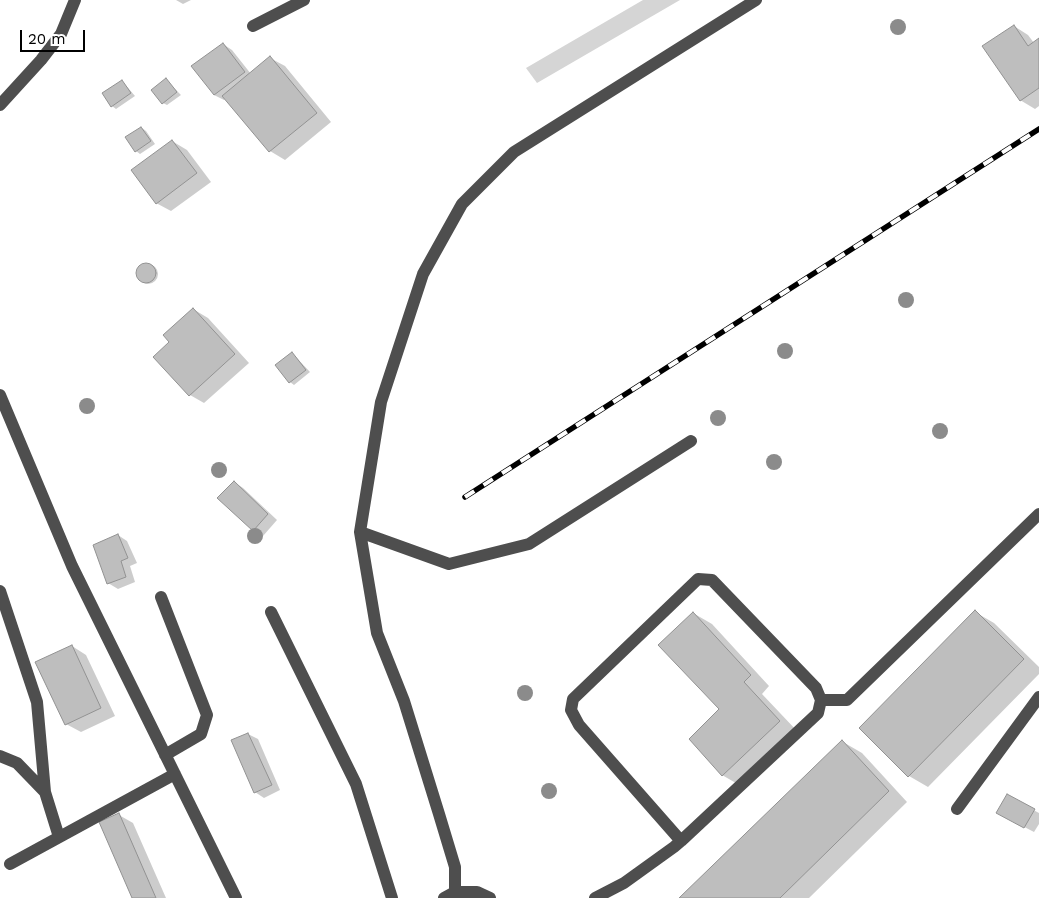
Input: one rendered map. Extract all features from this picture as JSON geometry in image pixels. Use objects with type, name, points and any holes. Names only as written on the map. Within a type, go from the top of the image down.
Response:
[{"type":"street","points":[[0,105],[41,60],[61,34],[75,0]]},
{"type":"street","points":[[253,26],[304,0]]},
{"type":"street","points":[[490,898],[477,892],[450,895],[454,867],[404,701],[377,632],[360,532],[381,402],[423,274],[462,204],[514,152],[756,0]]},
{"type":"street","points":[[2,402],[72,566],[236,898]]},
{"type":"street","points":[[360,532],[449,564],[528,544],[691,441]]},
{"type":"street","points":[[821,700],[847,700],[1039,514]]},
{"type":"street","points":[[595,898],[624,883],[682,841],[818,713],[821,700],[816,688],[712,580],[698,579],[573,699],[571,710],[579,725],[682,841]]},
{"type":"street","points":[[0,591],[37,702],[45,792],[59,838]]},
{"type":"street","points":[[162,597],[207,715],[201,734],[165,755]]},
{"type":"street","points":[[271,612],[356,784],[392,898]]},
{"type":"street","points":[[956,809],[1039,697]]},
{"type":"street","points":[[0,756],[17,763],[45,792]]},
{"type":"street","points":[[10,864],[175,774]]},
{"type":"shaded area","points":[[643,0],[680,0],[537,83],[526,68]]},
{"type":"building","points":[[1014,25],[1028,46],[1039,38],[1039,88],[1020,101],[982,46]]},
{"type":"building","points":[[223,43],[245,72],[214,95],[191,66]]},
{"type":"building","points":[[270,56],[317,113],[269,152],[222,96]]},
{"type":"building","points":[[166,78],[177,92],[162,104],[151,90]]},
{"type":"building","points":[[122,80],[131,93],[111,107],[102,93]]},
{"type":"building","points":[[141,127],[151,141],[135,152],[125,137]]},
{"type":"building","points":[[172,140],[197,173],[156,204],[131,170]]},
{"type":"building","points":[[146,263],[153,266],[156,273],[153,280],[146,283],[139,280],[136,273],[139,266]]},
{"type":"building","points":[[193,308],[235,354],[189,396],[153,357],[169,342],[163,335]]},
{"type":"building","points":[[292,352],[306,370],[289,383],[275,365]]},
{"type":"building","points":[[234,481],[268,514],[253,531],[217,498]]},
{"type":"building","points":[[118,534],[128,558],[121,561],[126,577],[107,584],[93,545]]},
{"type":"building","points":[[975,610],[1024,659],[908,777],[859,728]]},
{"type":"building","points":[[693,612],[751,675],[744,682],[780,721],[722,776],[689,739],[719,709],[658,645]]},
{"type":"building","points":[[72,645],[101,708],[65,725],[35,662]]},
{"type":"building","points":[[248,733],[272,785],[254,793],[231,740]]},
{"type":"building","points":[[842,740],[889,791],[780,898],[679,898]]},
{"type":"building","points":[[1007,794],[1035,809],[1024,828],[996,813]]},
{"type":"building","points":[[119,813],[156,898],[132,898],[99,822]]},
{"type":"railway","points":[[465,497],[1039,129]]}]
